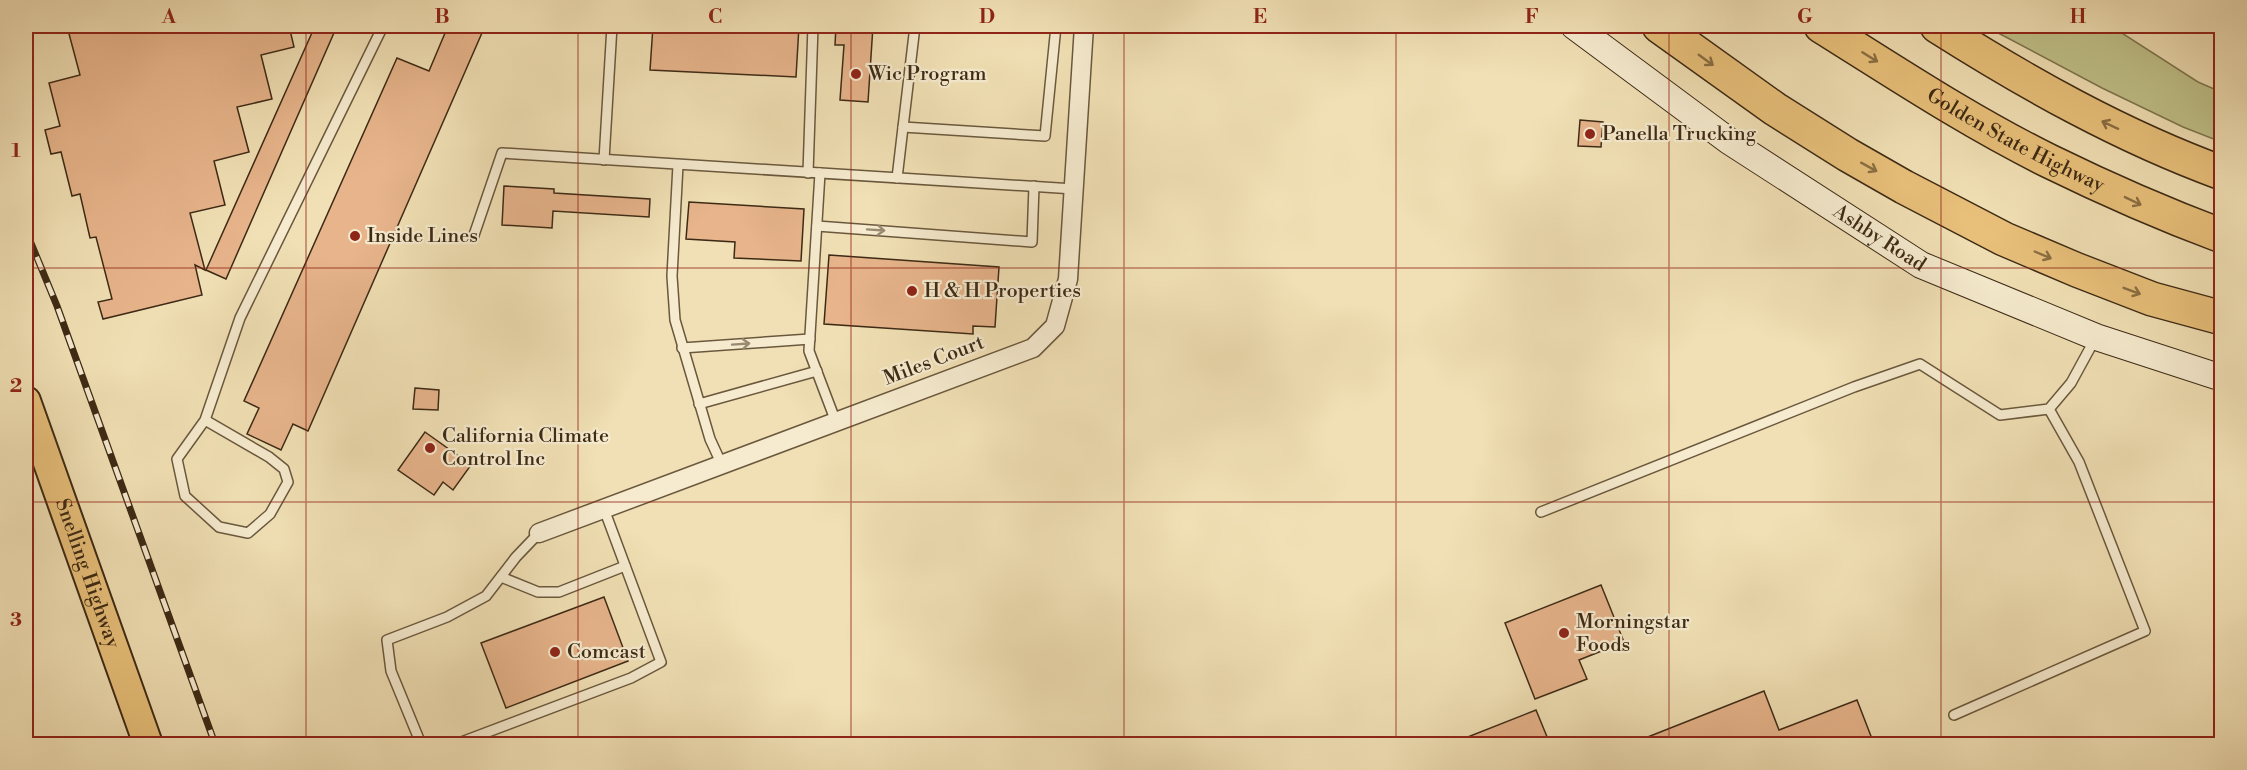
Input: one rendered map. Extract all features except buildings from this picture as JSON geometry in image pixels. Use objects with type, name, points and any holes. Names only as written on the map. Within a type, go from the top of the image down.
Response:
[{"type":"highway","points":[[1659,26],[1775,110],[1904,187],[2004,239],[2152,298],[2222,318]]},
{"type":"highway","name":"Golden State Highway","points":[[1821,26],[1926,92],[2048,160],[2142,206],[2222,236]]},
{"type":"highway","points":[[1937,26],[2097,119],[2186,160],[2222,173]]},
{"type":"main road","name":"Ashby Road","points":[[1575,26],[1729,141],[1921,265],[2096,337],[2222,378]]},
{"type":"main road","name":"Snelling Highway","points":[[28,418],[148,744]]},
{"type":"street","name":"Miles Court","points":[[539,534],[1033,348],[1055,326],[1068,279],[1084,26]]},
{"type":"lane","points":[[205,420],[269,457],[284,469],[288,482],[270,514],[248,532],[219,527],[185,496],[177,459],[205,420],[240,318],[383,26]]},
{"type":"lane","points":[[604,160],[612,26]]},
{"type":"lane","points":[[808,173],[813,26]]},
{"type":"lane","points":[[897,178],[915,26]]},
{"type":"lane","points":[[903,127],[1045,136],[1056,26]]},
{"type":"lane","points":[[473,238],[502,153],[1074,189]]},
{"type":"lane","points":[[678,165],[672,276],[675,320],[710,439],[723,465]]},
{"type":"lane","points":[[820,173],[809,351],[836,422]]},
{"type":"lane","points":[[818,226],[1032,242],[1034,186]]},
{"type":"lane","points":[[1541,512],[1843,391],[1920,364],[2000,414],[2049,409],[2071,383],[2096,337]]},
{"type":"lane","points":[[682,348],[810,339]]},
{"type":"lane","points":[[699,404],[817,371]]},
{"type":"lane","points":[[1953,715],[2145,631],[2079,462],[2049,409]]},
{"type":"lane","points":[[456,744],[631,678],[661,662],[604,509]]},
{"type":"lane","points":[[421,744],[391,671],[387,640],[447,617],[486,596],[539,534]]},
{"type":"lane","points":[[501,577],[538,592],[559,592],[625,566]]},
{"type":"green space","points":[[1985,26],[2111,26],[2198,82],[2221,92],[2221,142],[2183,127],[2102,88]]},
{"type":"railway","points":[[26,231],[57,306],[215,744]]},
{"type":"place","name":"Wic Program","points":[[856,74]]},
{"type":"place","name":"Panella Trucking","points":[[1590,134]]},
{"type":"place","name":"Inside Lines","points":[[355,236]]},
{"type":"place","name":"H & H Properties","points":[[912,291]]},
{"type":"place","name":"California Climate Control Inc","points":[[430,448]]},
{"type":"place","name":"Morningstar Foods","points":[[1564,633]]},
{"type":"place","name":"Comcast","points":[[555,652]]}]
